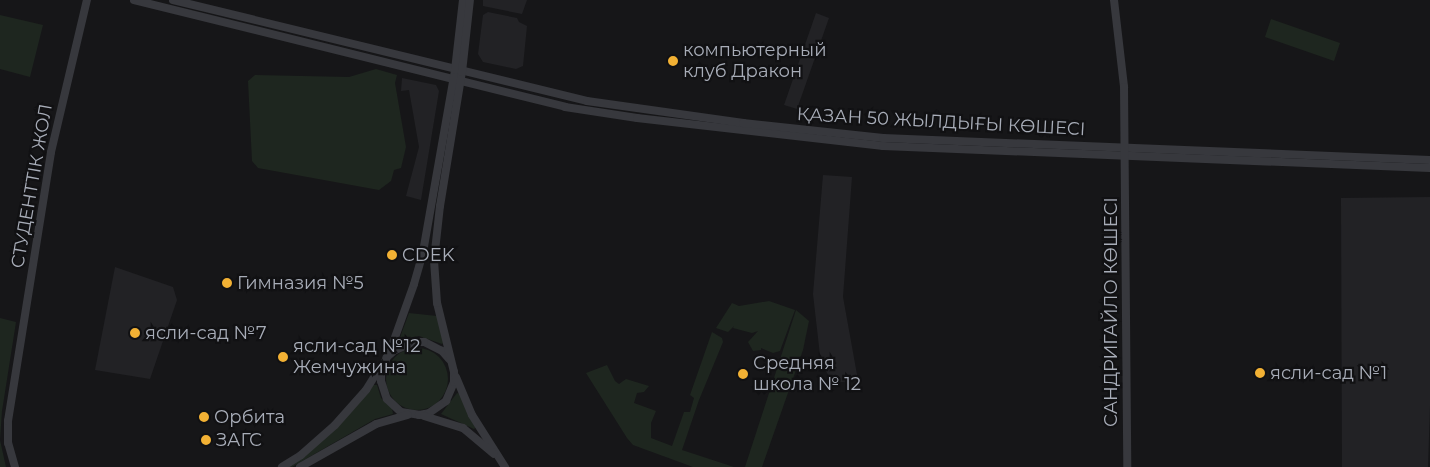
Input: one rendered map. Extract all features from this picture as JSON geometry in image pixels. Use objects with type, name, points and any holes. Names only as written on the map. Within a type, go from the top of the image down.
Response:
[{"type":"street","name":"СТУДЕНТТІК ЖОЛ","points":[[14,467],[8,443],[8,421],[51,152],[87,0]]},
{"type":"street","points":[[134,0],[302,42],[304,32],[173,0]]},
{"type":"street","points":[[463,0],[465,26]]},
{"type":"street","points":[[410,415],[393,406],[387,399],[381,381],[386,360],[406,310],[423,252],[450,120],[470,0]]},
{"type":"street","points":[[1114,0],[1123,62],[1124,147]]},
{"type":"street","points":[[204,18],[206,8]]},
{"type":"street","name":"ҚАЗАН 50 ЖЫЛДЫҒЫ КӨШЕСІ","points":[[304,32],[587,102],[840,134],[916,139],[1124,147],[1197,156],[1430,168]]},
{"type":"street","name":"ҚАЗАН 50 ЖЫЛДЫҒЫ КӨШЕСІ","points":[[302,42],[565,107],[637,118],[831,142],[915,148],[1079,155],[1430,160]]},
{"type":"street","points":[[637,118],[638,109]]},
{"type":"street","points":[[450,120],[434,260],[437,304],[449,359],[454,372],[472,415],[504,465]]},
{"type":"street","points":[[915,148],[916,139]]},
{"type":"street","points":[[1079,155],[1080,146]]},
{"type":"street","name":"САНДРИГАЙЛО КӨШЕСІ","points":[[1124,147],[1127,467]]},
{"type":"street","points":[[282,467],[301,455],[335,425],[366,390],[386,360],[404,344],[419,342],[434,345],[449,359]]},
{"type":"street","points":[[300,467],[376,424],[410,415],[429,413],[446,401],[454,382],[454,372]]},
{"type":"street","points":[[419,415],[449,422],[463,428],[504,465]]},
{"type":"shaded area","points":[[483,0],[527,0],[522,14],[483,6]]},
{"type":"shaded area","points":[[488,12],[517,18],[519,22],[527,26],[523,66],[516,69],[483,62],[478,54],[483,15]]},
{"type":"shaded area","points":[[816,13],[829,18],[797,109],[784,105]]},
{"type":"shaded area","points":[[0,15],[43,25],[30,77],[0,69]]},
{"type":"shaded area","points":[[1271,19],[1340,43],[1334,61],[1265,37]]},
{"type":"shaded area","points":[[376,69],[397,75],[395,83],[406,147],[401,168],[394,170],[391,181],[379,190],[258,168],[252,161],[248,81],[255,75],[349,77]]},
{"type":"shaded area","points":[[402,78],[436,85],[439,91],[421,200],[406,196],[419,147],[409,90],[401,91]]},
{"type":"shaded area","points":[[823,175],[852,177],[843,297],[858,380],[834,383],[821,364],[813,294]]},
{"type":"shaded area","points":[[1430,197],[1430,406],[1428,467],[1342,467],[1341,198]]},
{"type":"shaded area","points":[[115,267],[173,287],[177,300],[150,379],[95,370]]},
{"type":"shaded area","points":[[769,301],[795,310],[780,351],[773,353],[761,348],[761,350],[753,351],[748,342],[758,331],[752,333],[733,328],[734,326],[728,332],[716,328],[732,303],[739,306]]},
{"type":"shaded area","points":[[796,310],[809,321],[803,350],[762,467],[745,467]]},
{"type":"shaded area","points":[[409,313],[437,316],[444,342],[442,344],[419,336],[399,340]]},
{"type":"shaded area","points":[[0,318],[16,322],[2,411],[0,440]]},
{"type":"shaded area","points":[[712,332],[722,338],[723,342],[699,400],[682,450],[734,467],[693,467],[633,445],[586,373],[607,365],[615,381],[619,384],[626,379],[649,386],[644,392],[637,393],[634,403],[656,411],[651,423],[651,438],[672,446],[684,412],[690,412],[694,398],[690,395]]},
{"type":"shaded area","points":[[411,348],[423,348],[439,357],[446,367],[448,379],[446,391],[439,401],[423,410],[411,410],[400,405],[391,396],[386,385],[386,373],[391,362],[400,353]]},
{"type":"shaded area","points":[[372,385],[377,385],[381,398],[392,408],[393,414],[375,419],[292,467],[288,467]]},
{"type":"shaded area","points":[[457,393],[460,394],[476,427],[474,429],[441,414]]},
{"type":"shaded area","points":[[0,440],[6,467],[0,467]]},
{"type":"place","name":"компьютерный клуб Дракон","points":[[673,61]]},
{"type":"place","name":"CDEK","points":[[392,255]]},
{"type":"place","name":"Гимназия №5","points":[[227,283]]},
{"type":"place","name":"ясли-сад №7","points":[[135,333]]},
{"type":"place","name":"ясли-сад №12 Жемчужина","points":[[283,357]]},
{"type":"place","name":"ясли-сад №1","points":[[1260,373]]},
{"type":"place","name":"Средняя школа № 12","points":[[743,374]]},
{"type":"place","name":"Орбита","points":[[204,417]]},
{"type":"place","name":"ЗАГС","points":[[206,440]]}]
